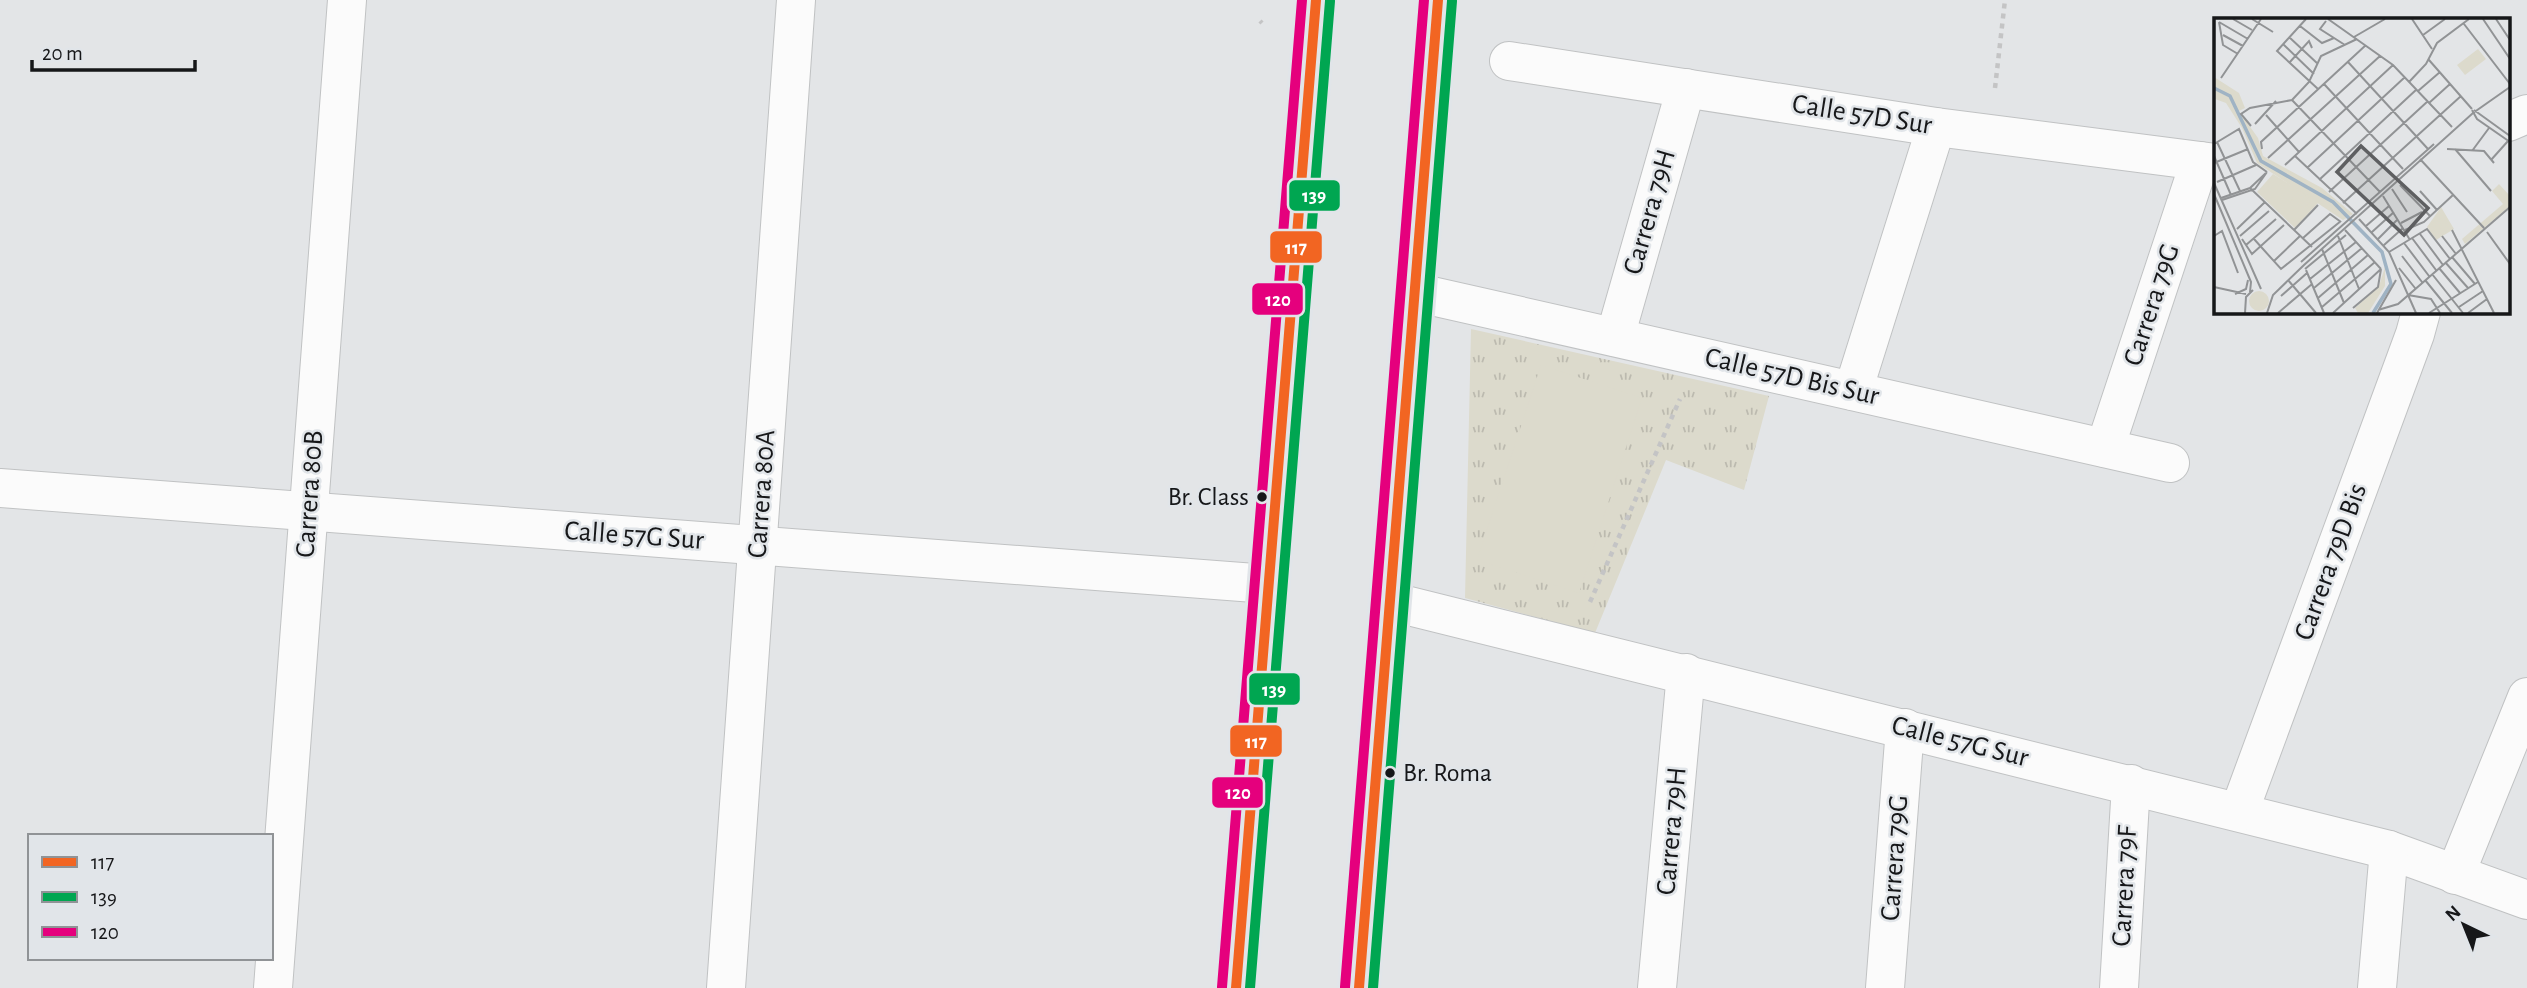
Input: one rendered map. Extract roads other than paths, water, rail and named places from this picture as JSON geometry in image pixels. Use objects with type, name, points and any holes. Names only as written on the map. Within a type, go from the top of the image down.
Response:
[{"type":"main road","points":[[1237,988],[1316,0]]},
{"type":"main road","points":[[1359,988],[1438,0]]},
{"type":"street","name":"Carrera 80B","points":[[274,988],[347,0]]},
{"type":"street","name":"Carrera 80A","points":[[726,988],[796,0]]},
{"type":"street","name":"Calle 57D Sur","points":[[1509,61],[1936,127],[2208,162]]},
{"type":"street","name":"Carrera 79H","points":[[1615,337],[1685,88]]},
{"type":"street","points":[[2510,121],[2527,114]]},
{"type":"street","points":[[1853,391],[1936,127]]},
{"type":"street","name":"Carrera 79G","points":[[2105,448],[2208,162]]},
{"type":"street","name":"Calle 57D Bis Sur","points":[[1415,292],[2170,463]]},
{"type":"street","name":"Carrera 79D Bis","points":[[2239,812],[2421,313]]},
{"type":"street","name":"Calle 57G Sur","points":[[0,488],[1268,584]]},
{"type":"street","name":"Calle 57G Sur","points":[[1389,601],[2389,850],[2527,900]]},
{"type":"street","name":"Carrera 79H","points":[[1657,988],[1686,673]]},
{"type":"street","points":[[2455,875],[2527,697]]},
{"type":"street","name":"Carrera 79G","points":[[1885,988],[1905,728]]},
{"type":"street","name":"Carrera 79F","points":[[2119,988],[2131,785]]},
{"type":"street","points":[[2377,988],[2389,850]]},
{"type":"place","name":"Br. Class","points":[[1262,497]]},
{"type":"place","name":"Br. Roma","points":[[1390,773]]}]
